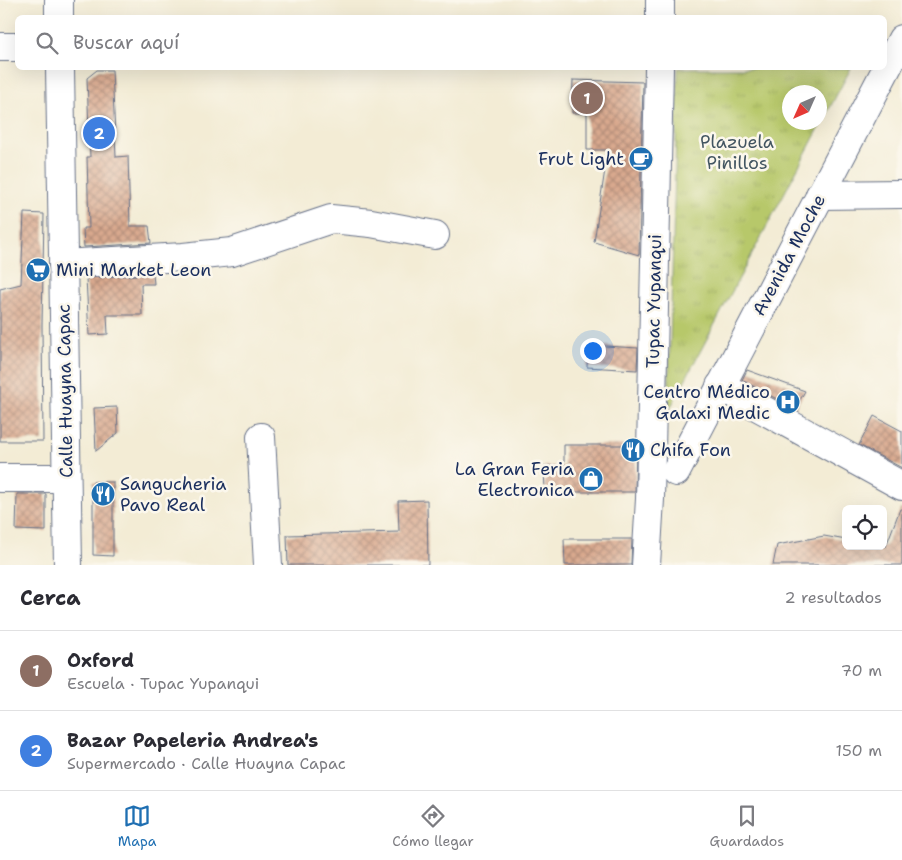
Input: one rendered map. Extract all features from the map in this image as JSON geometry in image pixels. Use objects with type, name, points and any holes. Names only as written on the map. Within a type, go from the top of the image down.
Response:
[{"type":"street","points":[[59,0],[59,15]]},
{"type":"street","points":[[660,0],[660,15]]},
{"type":"street","points":[[887,30],[902,29]]},
{"type":"street","name":"Avenida Moche","points":[[887,68],[902,39]]},
{"type":"street","points":[[0,47],[15,47]]},
{"type":"street","name":"Calle Huayna Capac","points":[[60,70],[68,565]]},
{"type":"street","name":"Tupac Yupanqui","points":[[646,565],[650,499],[659,70]]},
{"type":"street","name":"Avenida Moche","points":[[676,472],[886,70]]},
{"type":"street","points":[[820,195],[902,194]]},
{"type":"street","points":[[63,264],[183,257],[232,252],[331,220],[371,223],[436,235]]},
{"type":"street","points":[[720,386],[902,486]]},
{"type":"street","points":[[261,437],[268,565]]},
{"type":"street","points":[[0,478],[66,478]]},
{"type":"green space","name":"Plazuela Pinillos","points":[[678,70],[850,70],[827,113],[827,85],[782,85],[782,130],[818,130],[668,412]]},
{"type":"building","points":[[97,70],[112,70],[116,157],[128,156],[130,226],[149,226],[151,243],[84,247],[83,228],[89,228],[87,157],[90,157],[87,78]]},
{"type":"building","points":[[573,80],[643,82],[639,255],[594,242],[608,150],[587,150],[587,113],[572,113]]},
{"type":"building","points":[[24,213],[44,214],[42,325],[43,441],[0,441],[0,289],[21,284]]},
{"type":"building","points":[[153,274],[154,284],[141,284],[142,315],[107,315],[108,334],[89,335],[86,278]]},
{"type":"building","points":[[588,345],[638,348],[637,370],[587,367]]},
{"type":"building","name":"Centro Médico Galaxi Medic","points":[[747,370],[805,391],[795,409],[742,380]]},
{"type":"building","points":[[117,407],[118,433],[96,451],[94,408]]},
{"type":"building","points":[[874,416],[902,431],[902,468],[859,445]]},
{"type":"building","name":"La Gran Feria Electronica","points":[[564,445],[636,445],[635,492],[545,492],[544,466],[564,466]]},
{"type":"building","points":[[93,482],[113,482],[113,556],[93,555]]},
{"type":"building","points":[[17,494],[46,494],[46,531],[16,530]]},
{"type":"building","points":[[427,500],[428,565],[288,565],[287,535],[399,532],[398,501]]},
{"type":"building","points":[[900,509],[902,509],[902,565],[773,565],[777,545],[824,536],[842,539],[842,550],[887,550],[887,543]]},
{"type":"building","points":[[564,539],[632,539],[631,565],[565,565]]},
{"type":"place","name":"Oxford","points":[[587,98]]},
{"type":"place","name":"Bazar Papeleria Andrea's","points":[[99,133]]},
{"type":"place","name":"Frut Light","points":[[641,159]]},
{"type":"place","name":"Mini Market Leon","points":[[38,270]]},
{"type":"place","name":"Centro Médico Galaxi Medic","points":[[788,402]]},
{"type":"place","name":"Chifa Fon","points":[[633,450]]},
{"type":"place","name":"La Gran Feria Electronica","points":[[591,479]]},
{"type":"place","name":"Sangucheria Pavo Real","points":[[103,494]]}]
